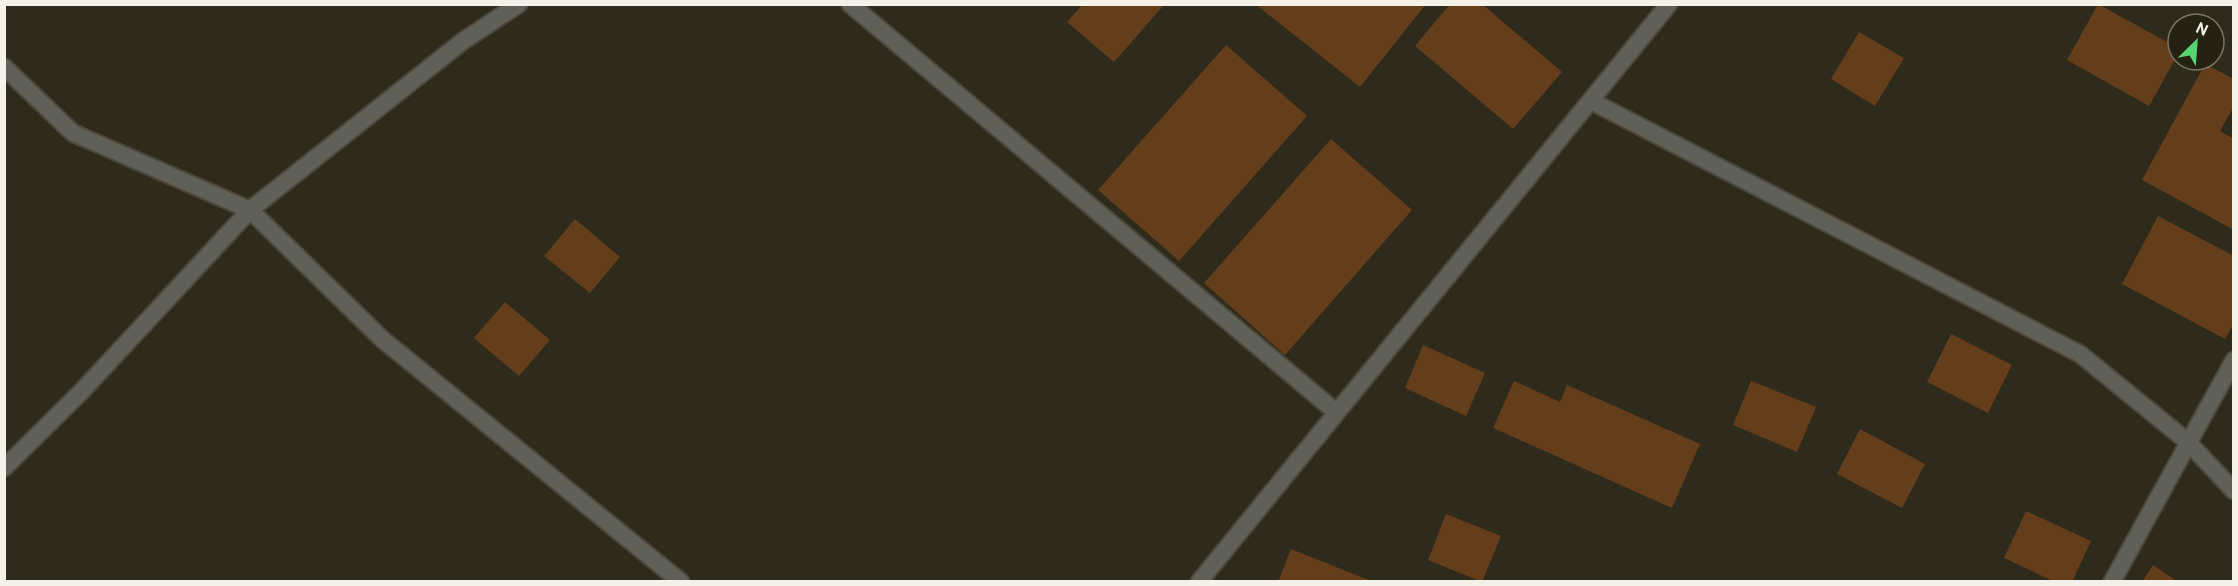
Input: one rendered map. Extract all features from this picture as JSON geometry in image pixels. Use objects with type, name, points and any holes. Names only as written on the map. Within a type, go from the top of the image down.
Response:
[{"type":"street","points":[[4,468],[81,392],[250,210],[463,41],[519,4]]},
{"type":"street","points":[[850,4],[1336,412]]},
{"type":"street","points":[[1198,582],[1669,4]]},
{"type":"street","points":[[4,67],[74,133],[250,210],[382,339],[681,582]]},
{"type":"street","points":[[1592,100],[2080,354],[2188,442],[2234,491]]},
{"type":"street","points":[[2112,582],[2234,360]]},
{"type":"building","points":[[1255,4],[1426,4],[1360,87]]},
{"type":"building","points":[[1450,4],[1482,4],[1562,72],[1513,129],[1415,46]]},
{"type":"building","points":[[2098,4],[2166,41],[2166,72],[2168,72],[2149,106],[2067,60]]},
{"type":"building","points":[[1082,5],[1164,5],[1114,62],[1067,22]]},
{"type":"building","points":[[1859,32],[1904,58],[1875,106],[1831,79]]},
{"type":"building","points":[[1226,45],[1307,116],[1179,261],[1098,190]]},
{"type":"building","points":[[2201,72],[2220,72],[2234,79],[2234,106],[2220,131],[2234,139],[2234,230],[2142,180]]},
{"type":"building","points":[[1331,139],[1412,210],[1285,355],[1204,283]]},
{"type":"building","points":[[2158,216],[2234,256],[2234,323],[2225,339],[2122,284]]},
{"type":"building","points":[[575,219],[620,257],[590,293],[544,256]]},
{"type":"building","points":[[505,302],[550,340],[519,376],[474,338]]},
{"type":"building","points":[[1951,334],[2012,365],[1988,413],[1927,382]]},
{"type":"building","points":[[1423,345],[1485,373],[1466,416],[1405,388]]},
{"type":"building","points":[[1514,381],[1560,402],[1567,385],[1700,444],[1672,508],[1493,428]]},
{"type":"building","points":[[1751,381],[1816,407],[1797,452],[1733,425]]},
{"type":"building","points":[[1860,429],[1925,464],[1902,508],[1837,474]]},
{"type":"building","points":[[2026,511],[2091,541],[2072,582],[2055,582],[2004,558]]},
{"type":"building","points":[[1446,514],[1501,536],[1482,582],[1428,560]]},
{"type":"building","points":[[1291,549],[1371,581],[1371,582],[1278,582]]},
{"type":"building","points":[[2153,565],[2178,582],[2142,582]]}]
